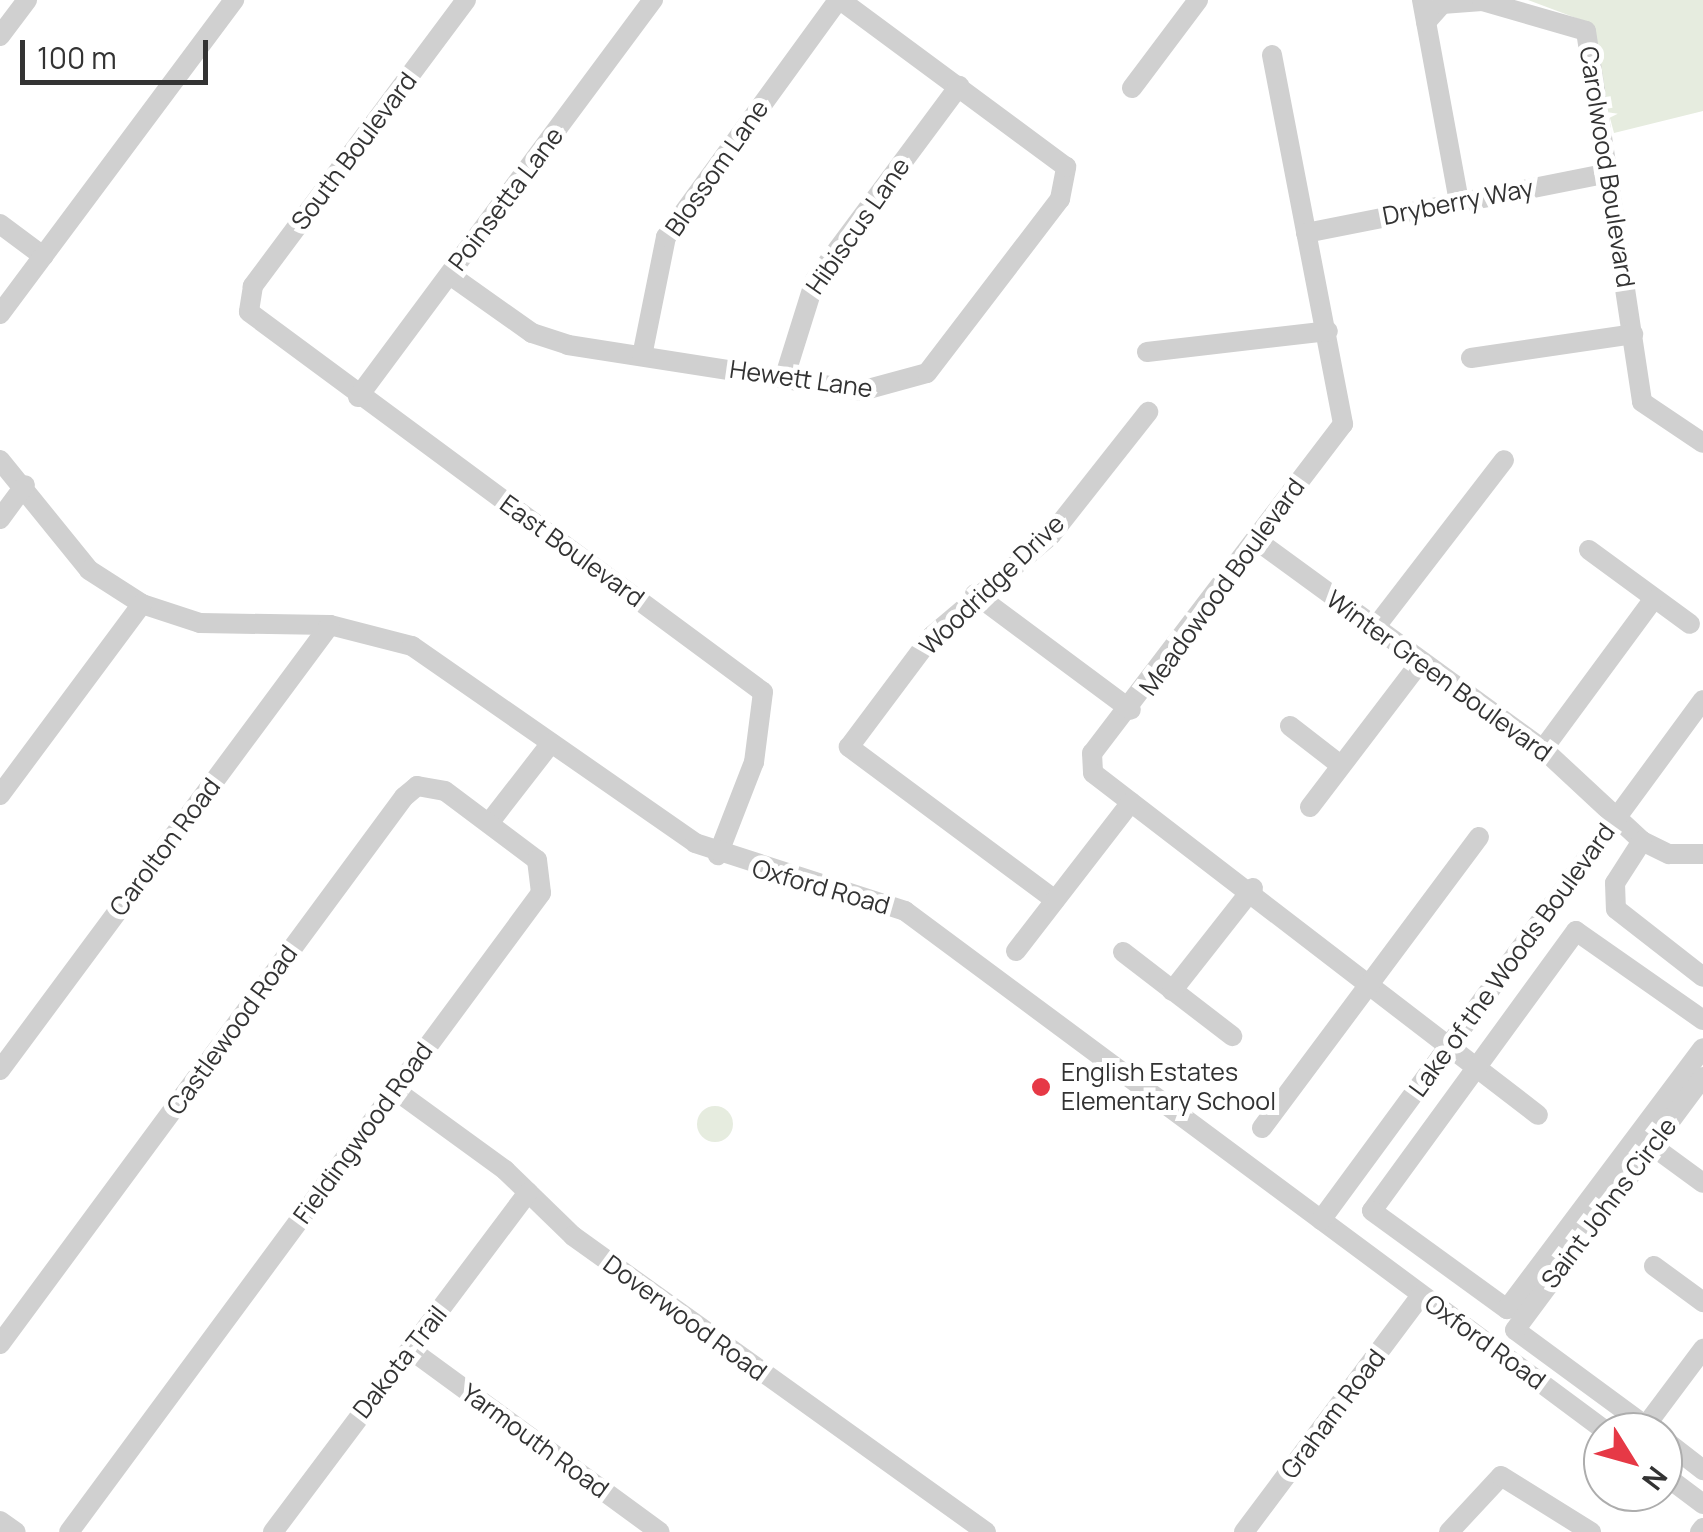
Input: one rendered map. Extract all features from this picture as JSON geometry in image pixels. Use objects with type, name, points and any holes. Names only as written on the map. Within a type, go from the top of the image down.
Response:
[{"type":"street","points":[[0,36],[27,0]]},
{"type":"street","points":[[0,314],[234,0]]},
{"type":"street","name":"South Boulevard","points":[[247,304],[466,0]]},
{"type":"street","name":"Poinsetta Lane","points":[[358,398],[653,0]]},
{"type":"street","points":[[839,0],[958,86]]},
{"type":"street","name":"Blossom Lane","points":[[642,356],[666,237],[839,0]]},
{"type":"street","points":[[1132,88],[1198,0]]},
{"type":"street","points":[[1422,0],[1460,201]]},
{"type":"street","name":"Carolwood Boulevard","points":[[1426,22],[1442,4],[1482,1],[1581,27],[1610,173],[1642,402],[1703,444]]},
{"type":"street","name":"Meadowood Boulevard","points":[[1272,55],[1343,424],[1131,710],[1092,752],[1093,773],[1252,888],[1368,986],[1538,1115]]},
{"type":"street","name":"Hewett Lane","points":[[450,275],[544,338],[784,379],[886,391],[927,373],[1060,199],[1068,176],[1058,157],[958,86]]},
{"type":"street","name":"Hibiscus Lane","points":[[784,379],[815,280],[958,86]]},
{"type":"street","name":"Dryberry Way","points":[[1306,233],[1610,173]]},
{"type":"street","points":[[0,224],[44,256]]},
{"type":"street","name":"East Boulevard","points":[[247,304],[255,320],[358,398],[763,692],[754,762],[718,856]]},
{"type":"street","points":[[1147,352],[1328,331]]},
{"type":"street","points":[[1471,358],[1633,334]]},
{"type":"street","name":"Woodridge Drive","points":[[1055,900],[850,747],[975,594],[1051,536],[1148,412]]},
{"type":"street","name":"Oxford Road","points":[[0,460],[25,486],[89,570],[142,604],[200,623],[330,625],[412,646],[718,856],[905,912],[1583,1414]]},
{"type":"street","points":[[1374,628],[1504,460]]},
{"type":"street","points":[[0,519],[25,486]]},
{"type":"street","name":"Winter Green Boulevard","points":[[1256,540],[1419,664],[1543,749],[1642,841]]},
{"type":"street","points":[[1589,550],[1690,624]]},
{"type":"street","points":[[975,594],[1131,710]]},
{"type":"street","points":[[1543,749],[1654,600]]},
{"type":"street","points":[[0,795],[142,604]]},
{"type":"street","name":"Carolton Road","points":[[0,1070],[330,625]]},
{"type":"street","points":[[1310,807],[1339,764],[1419,664]]},
{"type":"street","name":"Lake of the Woods Boulevard","points":[[1321,1220],[1703,700]]},
{"type":"street","points":[[1290,726],[1339,764]]},
{"type":"street","points":[[490,824],[551,742]]},
{"type":"street","name":"Castlewood Road","points":[[0,1344],[404,797],[431,784],[490,824]]},
{"type":"street","points":[[1016,951],[1131,802]]},
{"type":"street","name":"Fieldingwood Road","points":[[68,1532],[544,885],[537,860],[490,824]]},
{"type":"street","points":[[1262,1128],[1479,837]]},
{"type":"street","points":[[1703,854],[1670,854],[1642,841],[1615,883],[1616,908],[1703,977]]},
{"type":"street","points":[[1172,991],[1252,888]]},
{"type":"street","points":[[1703,1020],[1576,932],[1473,1067],[1372,1211],[1507,1309],[1703,1048]]},
{"type":"street","points":[[1123,952],[1232,1036]]},
{"type":"street","name":"Saint Johns Circle","points":[[1498,1351],[1703,1077]]},
{"type":"street","name":"Doverwood Road","points":[[395,1090],[528,1192],[573,1236],[986,1532]]},
{"type":"street","points":[[1651,1145],[1703,1183]]},
{"type":"street","name":"Dakota Trail","points":[[273,1532],[528,1192]]},
{"type":"street","points":[[1654,1266],[1703,1302]]},
{"type":"street","name":"Graham Road","points":[[1244,1532],[1421,1295]]},
{"type":"street","points":[[1515,1330],[1623,1412]]},
{"type":"street","points":[[1659,1412],[1703,1349]]},
{"type":"street","name":"Yarmouth Road","points":[[411,1350],[660,1532]]},
{"type":"street","points":[[1683,1454],[1703,1470]]},
{"type":"street","points":[[1449,1532],[1501,1476],[1591,1532]]},
{"type":"street","points":[[0,1521],[16,1532]]},
{"type":"shaded area","points":[[1528,0],[1703,0],[1703,111],[1614,133],[1584,21]]},
{"type":"shaded area","points":[[715,1106],[728,1111],[733,1124],[728,1137],[715,1142],[702,1137],[697,1124],[702,1111]]},
{"type":"place","name":"English Estates Elementary School","points":[[1041,1087]]}]
